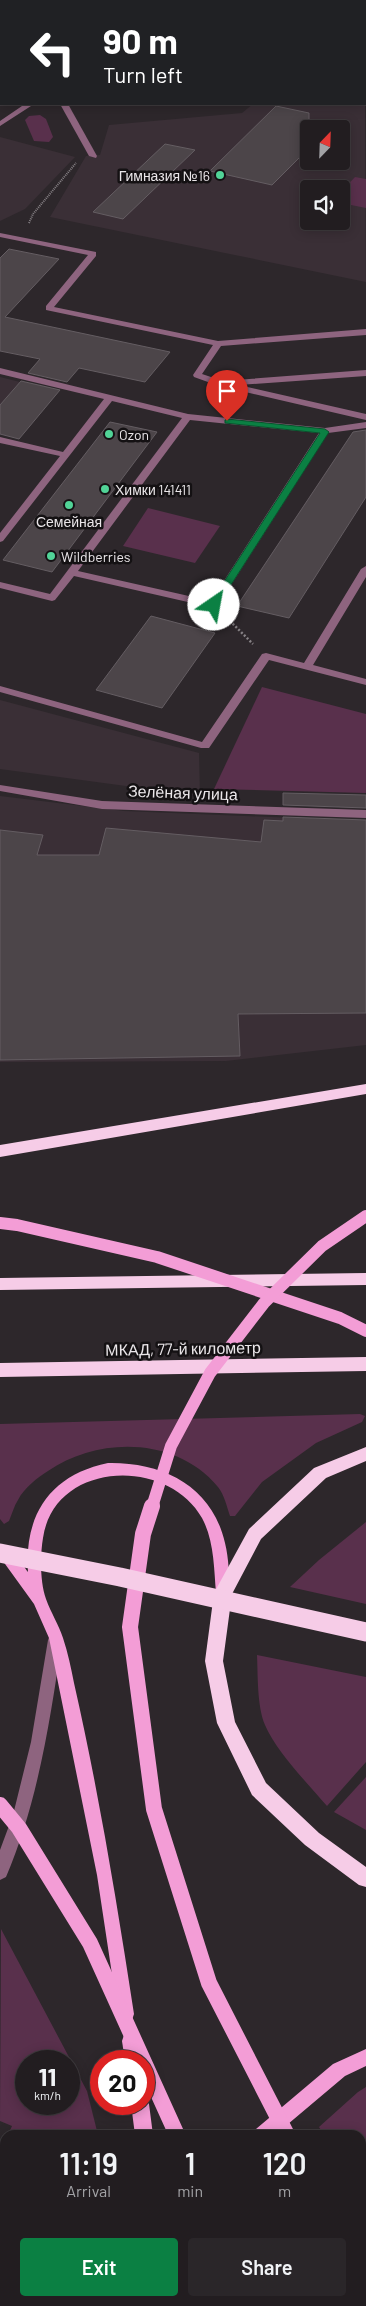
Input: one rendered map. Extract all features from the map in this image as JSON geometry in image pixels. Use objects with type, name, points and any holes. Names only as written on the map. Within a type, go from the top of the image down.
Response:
[{"type":"highway","points":[[0,1151],[366,1089]]},
{"type":"highway","points":[[0,1284],[366,1279]]},
{"type":"highway","name":"МКАД, 77-й километр","points":[[0,1370],[366,1364]]},
{"type":"highway","points":[[366,1454],[320,1473],[255,1534],[223,1593],[214,1661],[226,1723],[259,1789],[312,1840],[366,1878]]},
{"type":"highway","points":[[0,1553],[120,1577],[366,1632]]},
{"type":"main road","points":[[284,2130],[208,1983],[154,1810],[130,1628],[143,1534],[171,1446],[210,1373],[264,1303],[322,1246],[366,1216]]},
{"type":"main road","points":[[0,1224],[17,1225],[157,1257],[340,1318],[366,1331]]},
{"type":"main road","points":[[38,1600],[32,1550],[40,1521],[50,1503],[72,1483],[95,1472],[124,1469],[153,1474],[182,1487],[205,1510],[220,1545],[223,1593]]},
{"type":"main road","points":[[0,1547],[38,1600],[56,1638],[68,1684],[105,1876],[131,2050]]},
{"type":"main road","points":[[0,1805],[19,1828],[90,1943],[175,2130]]},
{"type":"main road","points":[[268,2130],[339,2070],[366,2056]]},
{"type":"main road","points":[[141,2115],[143,2130]]},
{"type":"street","points":[[0,124],[25,105]]},
{"type":"street","points":[[65,105],[92,154]]},
{"type":"street","points":[[0,235],[93,254],[49,308],[218,344],[366,332]]},
{"type":"street","points":[[218,344],[197,375],[222,384],[366,417]]},
{"type":"street","points":[[0,370],[188,417],[325,432],[366,425]]},
{"type":"street","points":[[222,384],[366,373]]},
{"type":"street","points":[[0,539],[110,398]]},
{"type":"street","points":[[0,585],[52,598],[188,417]]},
{"type":"street","points":[[71,572],[214,605],[325,432]]},
{"type":"street","points":[[0,440],[66,455]]},
{"type":"street","points":[[307,667],[366,569]]},
{"type":"street","points":[[0,689],[205,746],[266,656],[366,682]]},
{"type":"street","name":"Зелёная улица","points":[[0,788],[102,806],[366,814]]},
{"type":"street","points":[[0,1872],[21,1815],[39,1742],[56,1638]]},
{"type":"path","points":[[22,239],[33,214],[81,157],[92,154]]},
{"type":"path","points":[[214,605],[266,656]]},
{"type":"shaded area","name":"Гимназия №16","points":[[252,105],[365,105],[366,282],[50,217],[86,156],[100,155],[109,125],[242,113]]},
{"type":"shaded area","points":[[40,115],[46,119],[53,137],[49,142],[34,141],[25,120],[29,116]]},
{"type":"shaded area","points":[[0,137],[75,157],[25,209],[0,221]]},
{"type":"shaded area","points":[[355,177],[366,179],[366,208],[350,205],[350,182]]},
{"type":"shaded area","points":[[0,377],[20,382],[0,405]]},
{"type":"shaded area","points":[[148,508],[220,526],[195,563],[123,546]]},
{"type":"shaded area","points":[[262,687],[366,714],[366,793],[214,789]]},
{"type":"shaded area","points":[[0,700],[199,753],[200,796],[0,769]]},
{"type":"shaded area","points":[[0,796],[124,811],[366,821],[366,1045],[226,1061],[0,1062]]},
{"type":"shaded area","points":[[360,1414],[365,1416],[362,1422],[316,1443],[262,1482],[235,1516],[230,1516],[218,1487],[201,1471],[181,1458],[160,1451],[137,1447],[113,1447],[90,1452],[68,1460],[44,1474],[27,1487],[17,1502],[9,1521],[4,1524],[0,1519],[0,1424]]},
{"type":"shaded area","points":[[366,1522],[366,1604],[290,1587],[319,1560]]},
{"type":"shaded area","points":[[257,1655],[366,1677],[366,1762],[327,1806],[284,1756],[265,1725],[259,1700]]},
{"type":"shaded area","points":[[366,1777],[366,1830],[334,1812]]},
{"type":"shaded area","points":[[1,1929],[65,2050],[15,2050],[15,2115],[80,2115],[80,2078],[87,2091],[90,2115],[93,2115],[97,2130],[10,2130],[12,2126],[0,2121]]},
{"type":"shaded area","points":[[366,2087],[366,2130],[321,2130],[319,2127]]},
{"type":"building","points":[[276,106],[309,113],[309,120],[300,120],[300,157],[272,185],[210,171]]},
{"type":"building","points":[[165,144],[195,150],[123,219],[93,212]]},
{"type":"building","points":[[9,249],[59,259],[5,317],[170,352],[145,382],[79,368],[67,382],[28,373],[40,359],[0,351],[0,258]]},
{"type":"building","points":[[21,381],[60,390],[19,439],[0,434],[0,405]]},
{"type":"building","points":[[110,422],[157,432],[52,572],[3,560]]},
{"type":"building","points":[[366,430],[366,497],[289,618],[237,606],[353,432]]},
{"type":"building","points":[[151,616],[215,633],[162,708],[96,690]]},
{"type":"building","points":[[283,793],[366,795],[366,808],[283,805]]},
{"type":"building","points":[[283,817],[366,820],[366,1013],[238,1014],[240,1056],[0,1060],[0,830],[43,835],[37,855],[99,855],[106,828],[261,842],[264,820],[283,821]]},
{"type":"place","name":"Гимназия №16","points":[[220,175]]},
{"type":"place","name":"Ozon","points":[[109,434]]},
{"type":"place","name":"Химки 141411","points":[[105,489]]},
{"type":"place","name":"Семейная","points":[[69,505]]},
{"type":"place","name":"Wildberries","points":[[51,556]]},
{"type":"route","points":[[214,605],[325,432],[227,421]]}]
